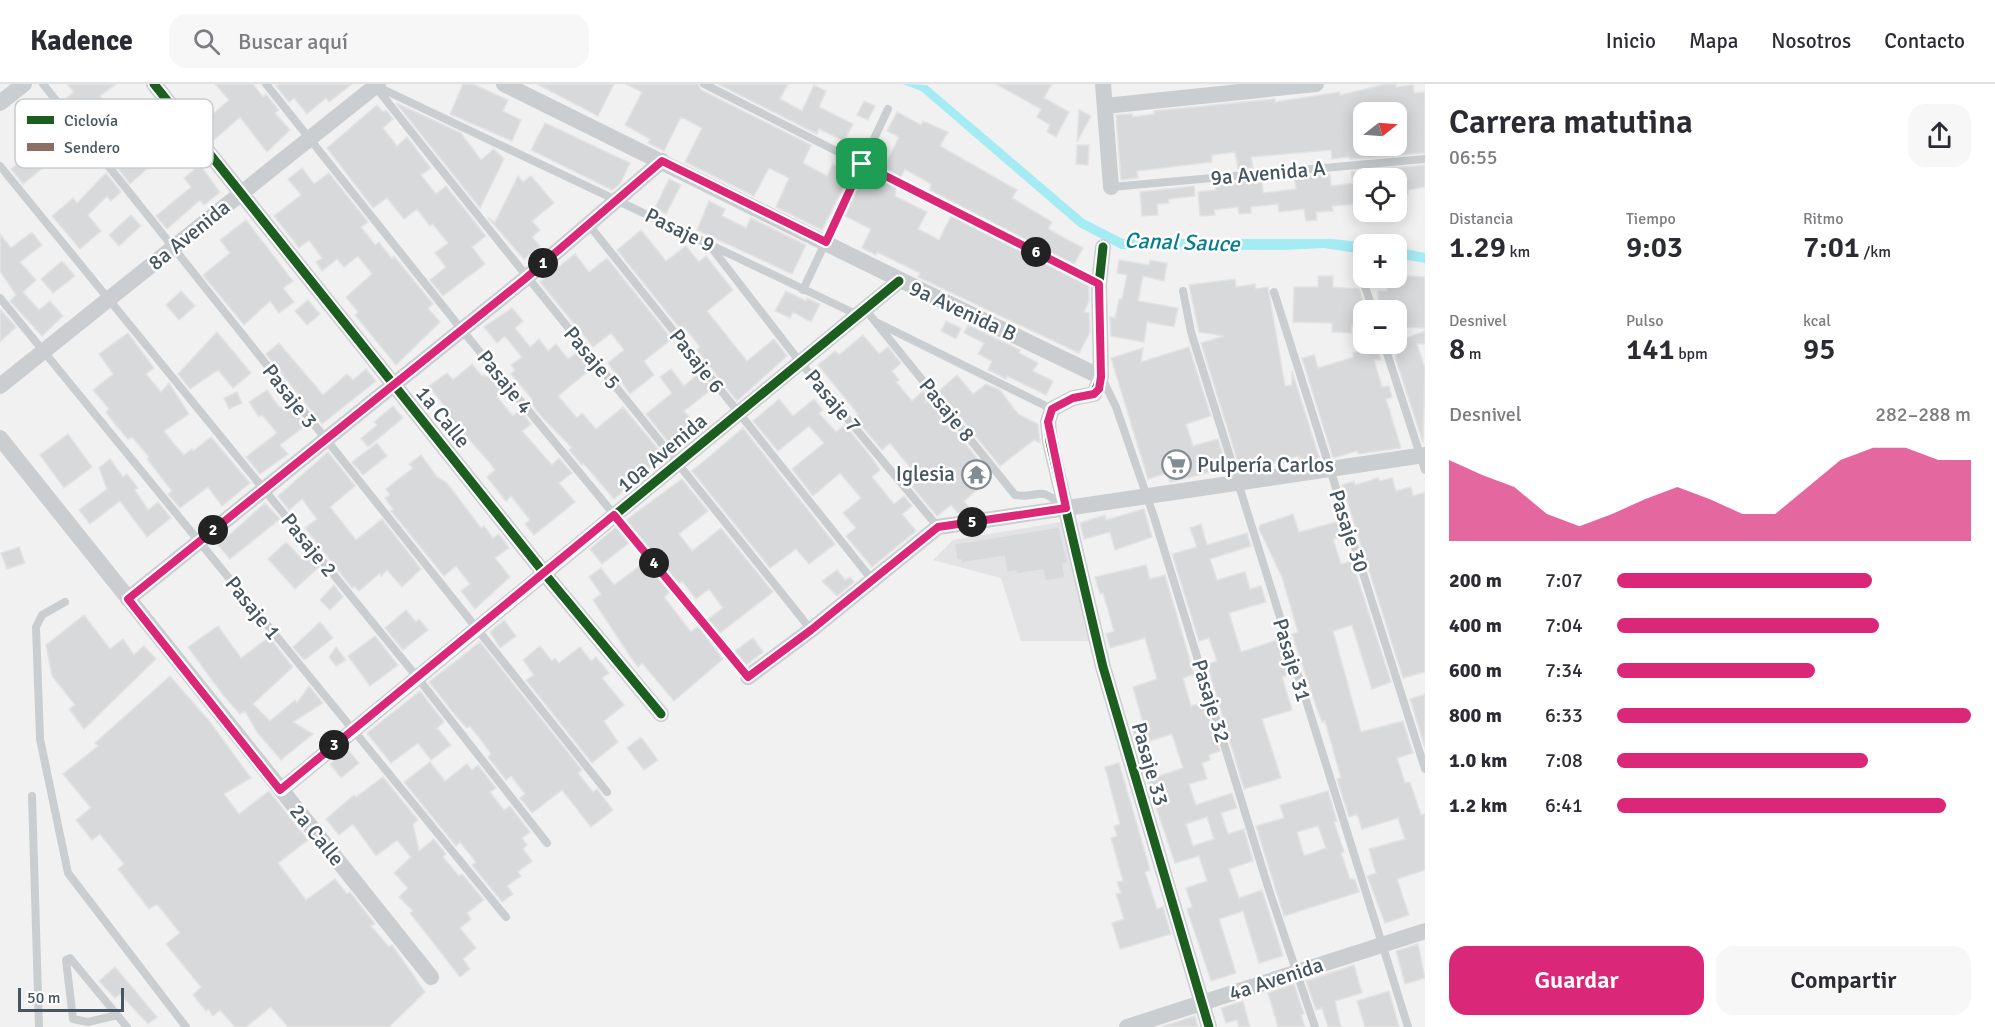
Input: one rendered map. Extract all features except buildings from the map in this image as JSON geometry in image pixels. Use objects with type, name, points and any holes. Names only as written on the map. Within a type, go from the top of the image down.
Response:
[{"type":"street","points":[[0,103],[24,84]]},
{"type":"street","name":"1a Calle","points":[[154,84],[166,99]]},
{"type":"street","name":"9a Avenida B","points":[[504,84],[826,242],[899,281],[1101,377]]},
{"type":"street","points":[[1105,106],[1316,84]]},
{"type":"street","name":"8a Avenida","points":[[0,386],[375,85]]},
{"type":"street","points":[[1102,85],[1111,187]]},
{"type":"street","name":"1a Calle","points":[[213,156],[544,573],[661,714]]},
{"type":"street","points":[[128,599],[526,278],[662,161]]},
{"type":"street","points":[[1052,409],[1073,398],[1094,394],[1099,389],[1101,377],[1099,284],[1103,247]]},
{"type":"street","name":"10a Avenida","points":[[280,790],[800,362],[866,315],[899,281]]},
{"type":"street","name":"Pasaje 33","points":[[1052,409],[1048,422],[1050,442],[1103,668],[1209,1027]]},
{"type":"street","name":"2a Calle","points":[[0,438],[431,977]]},
{"type":"street","points":[[748,677],[811,630],[938,527],[1330,469],[1424,460]]},
{"type":"street","name":"4a Avenida","points":[[1127,1027],[1425,931]]},
{"type":"lane","name":"Pasaje 3","points":[[43,84],[55,99]]},
{"type":"lane","name":"Pasaje 4","points":[[266,84],[462,330],[748,677]]},
{"type":"lane","points":[[704,84],[1099,284]]},
{"type":"lane","name":"Pasaje 9","points":[[375,85],[803,290],[866,315],[1052,409]]},
{"type":"lane","name":"Pasaje 5","points":[[375,85],[526,278],[678,462],[811,630]]},
{"type":"lane","points":[[803,290],[888,109]]},
{"type":"lane","name":"9a Avenida A","points":[[1111,187],[1425,159]]},
{"type":"lane","name":"Pasaje 2","points":[[0,166],[417,677],[547,843]]},
{"type":"lane","name":"Pasaje 3","points":[[110,168],[326,441],[478,627],[607,792]]},
{"type":"lane","name":"Pasaje 6","points":[[589,225],[873,581]]},
{"type":"lane","name":"Pasaje 7","points":[[709,244],[800,362],[938,527]]},
{"type":"lane","name":"Pasaje 31","points":[[1183,291],[1191,332],[1408,1027]]},
{"type":"lane","name":"Pasaje 30","points":[[1274,292],[1425,769]]},
{"type":"lane","name":"Pasaje 1","points":[[0,298],[506,917]]},
{"type":"lane","name":"Pasaje 8","points":[[866,315],[1015,495],[1024,496],[1040,492],[1049,494],[1066,508]]},
{"type":"lane","points":[[1387,354],[1424,460]]},
{"type":"lane","name":"Pasaje 32","points":[[1101,377],[1116,407],[1146,496],[1268,887],[1315,1027]]},
{"type":"lane","points":[[65,602],[42,615],[36,627],[40,739],[68,873],[186,1027]]},
{"type":"lane","points":[[32,796],[39,1027]]},
{"type":"lane","points":[[117,1015],[88,1022],[73,1018],[66,960],[70,958],[127,1027]]},
{"type":"shaded area","points":[[1067,521],[1092,641],[1021,641],[1001,578],[933,560],[953,540]]},
{"type":"water","name":"Canal Sauce","points":[[903,84],[927,85],[1084,219],[1123,239],[1333,239],[1353,241],[1353,252],[1324,248],[1284,250],[1121,249],[1079,227],[921,91]]},
{"type":"water","points":[[1407,249],[1425,253],[1425,263],[1407,260]]},
{"type":"marked path","points":[[748,677],[811,630],[938,527]]},
{"type":"cycle path","points":[[154,84],[166,99]]},
{"type":"cycle path","points":[[213,158],[544,573],[661,714]]},
{"type":"cycle path","points":[[1103,247],[1099,284],[1101,377],[1094,394],[1073,398],[1052,409],[1048,422],[1050,442],[1103,667],[1209,1027]]},
{"type":"cycle path","points":[[281,790],[899,281]]},
{"type":"place","name":"Pulpería Carlos","points":[[1176,465]]},
{"type":"place","name":"Iglesia","points":[[976,474]]},
{"type":"route","points":[[662,161],[826,242],[862,164],[1099,284],[1101,377],[1099,389],[1094,394],[1073,398],[1052,409],[1048,422],[1050,442],[1066,508],[938,527],[811,630],[748,677],[614,515],[280,790],[128,599],[526,278],[662,161]]}]
